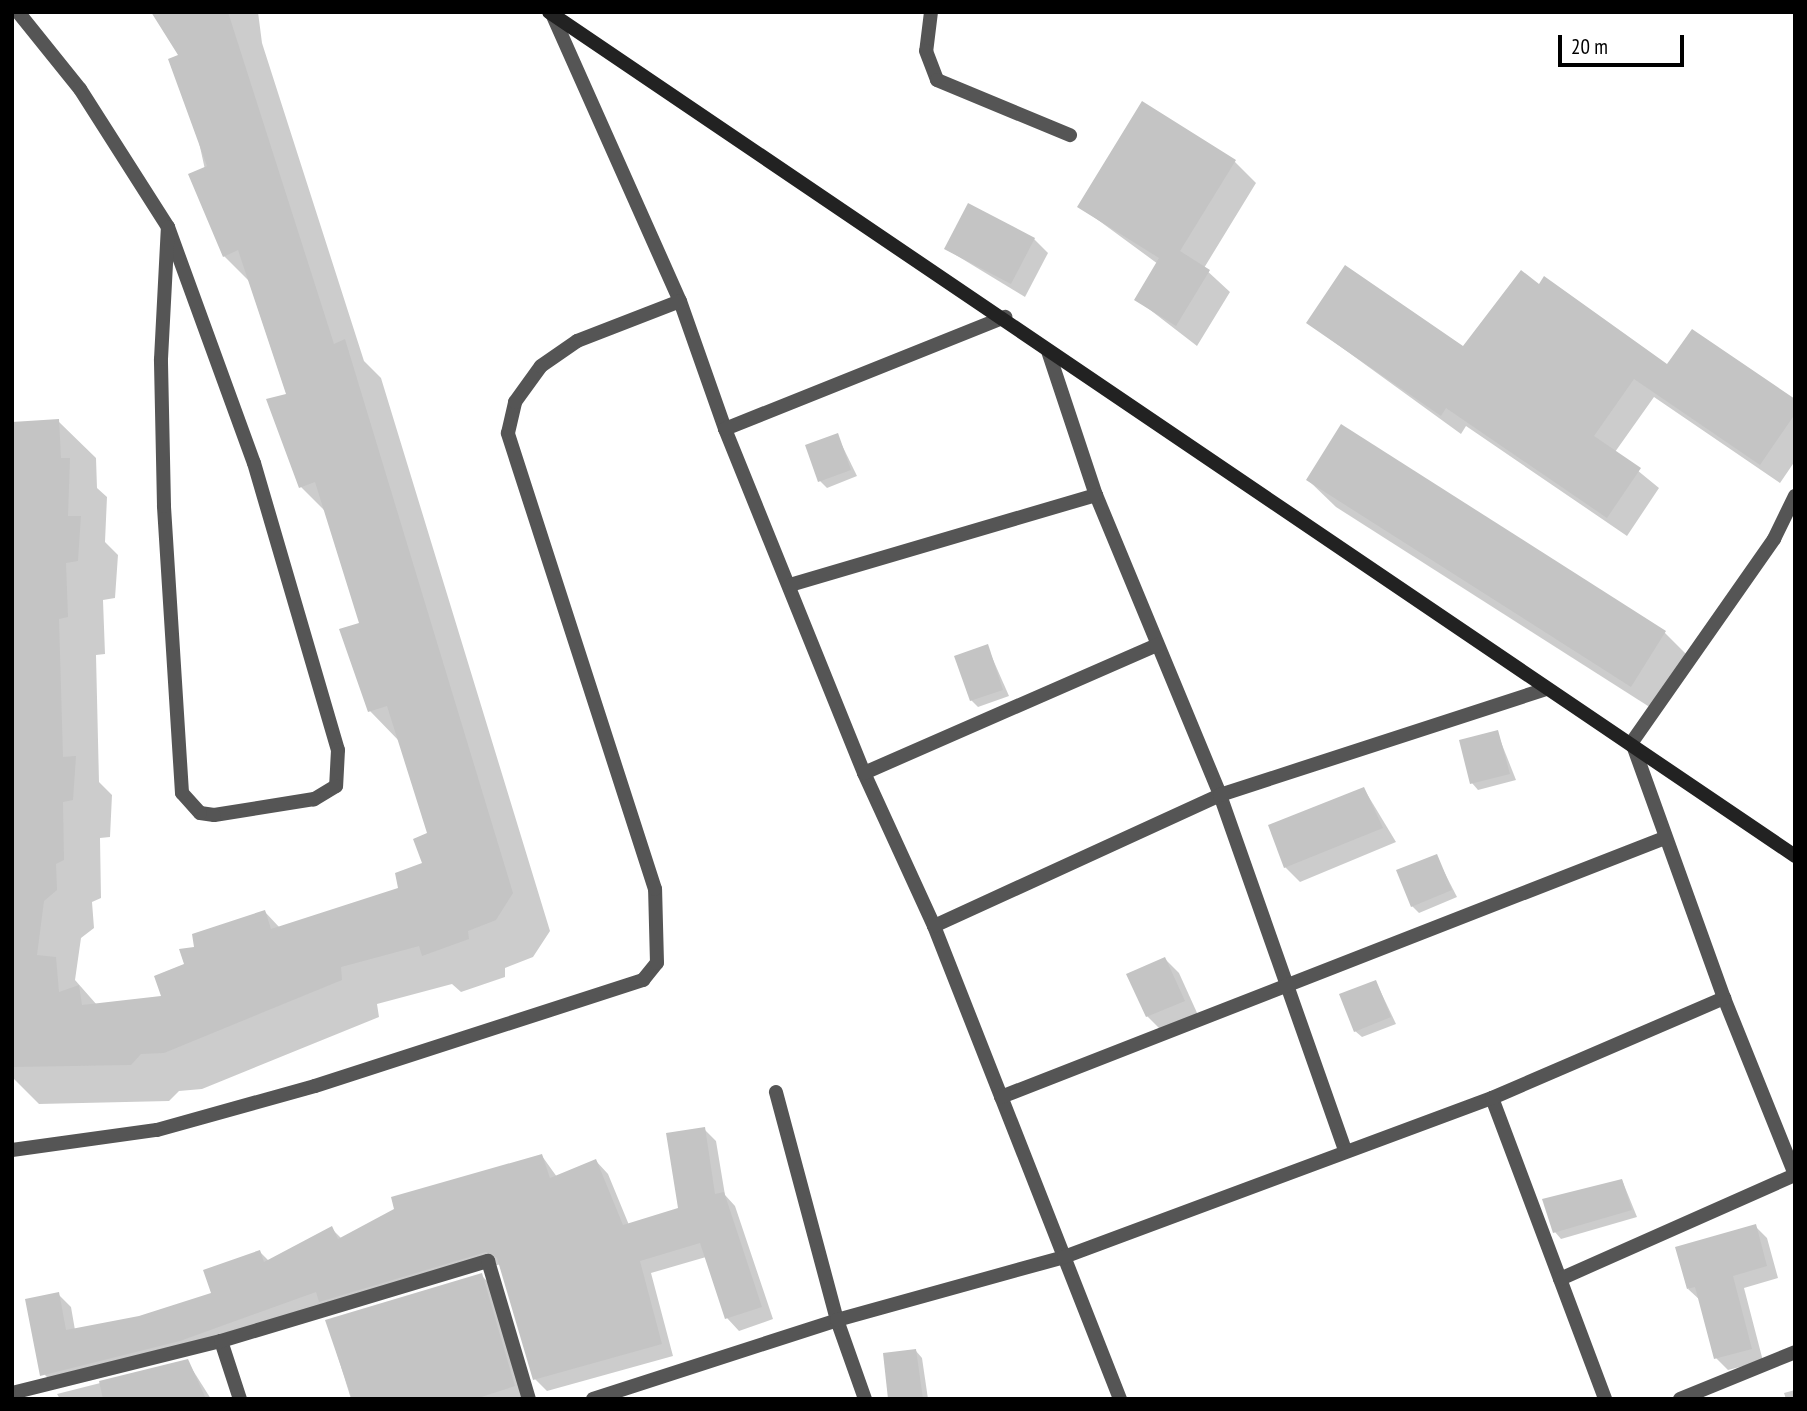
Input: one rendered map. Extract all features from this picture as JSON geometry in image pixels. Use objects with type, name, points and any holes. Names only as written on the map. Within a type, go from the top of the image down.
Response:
[{"type":"main road","points":[[551,14],[1005,317],[1048,351],[1544,690],[1632,742],[1795,856]]},
{"type":"street","points":[[18,12],[80,89],[168,227],[254,463],[338,750],[336,786],[314,799],[214,815],[200,813],[182,793],[164,493],[168,227]]},
{"type":"street","points":[[931,12],[926,51],[937,80],[1070,135]]},
{"type":"street","points":[[551,14],[680,301],[725,429],[790,585],[863,773],[934,926],[1120,1399]]},
{"type":"street","points":[[12,1150],[170,1126],[586,1001],[643,980],[650,971],[660,929],[655,889],[508,433],[514,402],[541,366],[577,341],[680,301]]},
{"type":"street","points":[[725,429],[1005,317]]},
{"type":"street","points":[[1048,351],[1096,495],[1220,795],[1345,1150]]},
{"type":"street","points":[[790,585],[1096,495]]},
{"type":"street","points":[[1560,1279],[1795,1175],[1662,839],[1632,742],[1774,540],[1795,496]]},
{"type":"street","points":[[863,773],[1157,645]]},
{"type":"street","points":[[934,926],[1220,795],[1544,690]]},
{"type":"street","points":[[1001,1097],[1287,989],[1662,839]]},
{"type":"street","points":[[593,1399],[837,1320],[1064,1257],[1345,1150],[1492,1098],[1724,998]]},
{"type":"street","points":[[776,1092],[837,1320],[865,1399]]},
{"type":"street","points":[[1492,1098],[1605,1399]]},
{"type":"street","points":[[12,1393],[221,1341],[488,1261],[529,1399]]},
{"type":"street","points":[[221,1341],[240,1399]]},
{"type":"street","points":[[1680,1399],[1795,1352]]},
{"type":"building","points":[[151,12],[228,12],[334,344],[345,339],[513,893],[496,920],[468,931],[469,939],[422,956],[419,946],[341,967],[342,980],[164,1053],[141,1054],[131,1065],[12,1067],[12,422],[59,419],[61,458],[70,458],[68,516],[81,516],[78,561],[66,563],[68,617],[59,619],[63,757],[76,756],[73,800],[63,802],[64,860],[56,864],[57,890],[44,901],[37,955],[56,957],[59,992],[79,985],[82,1005],[161,996],[154,976],[184,964],[179,949],[194,947],[192,934],[265,910],[271,929],[398,888],[395,873],[422,863],[413,839],[427,833],[387,706],[368,712],[339,629],[359,623],[315,482],[299,488],[266,399],[286,394],[238,250],[223,257],[188,174],[207,166],[168,59],[178,55]]},
{"type":"building","points":[[1142,101],[1236,160],[1180,251],[1210,270],[1176,326],[1134,300],[1159,258],[1077,207]]},
{"type":"building","points":[[968,203],[1035,238],[1011,284],[944,249]]},
{"type":"building","points":[[1345,265],[1463,346],[1521,270],[1539,284],[1544,276],[1667,364],[1692,329],[1795,399],[1795,414],[1760,465],[1634,379],[1594,436],[1641,468],[1607,518],[1446,408],[1441,416],[1306,323]]},
{"type":"building","points":[[1341,424],[1666,631],[1631,687],[1306,480]]},
{"type":"building","points":[[838,433],[851,470],[818,482],[805,445]]},
{"type":"building","points":[[988,644],[1003,690],[970,701],[954,656]]},
{"type":"building","points":[[1498,730],[1510,774],[1470,784],[1459,740]]},
{"type":"building","points":[[1364,787],[1383,828],[1284,868],[1268,825]]},
{"type":"building","points":[[1437,854],[1452,890],[1411,907],[1396,870]]},
{"type":"building","points":[[1165,957],[1185,1001],[1146,1017],[1126,974]]},
{"type":"building","points":[[1376,980],[1391,1017],[1354,1032],[1339,994]]},
{"type":"building","points":[[705,1127],[715,1194],[724,1192],[762,1307],[725,1319],[700,1243],[640,1261],[662,1344],[533,1380],[497,1258],[486,1252],[319,1302],[316,1292],[180,1341],[40,1376],[25,1299],[59,1292],[66,1330],[139,1316],[211,1293],[203,1270],[260,1250],[264,1262],[332,1226],[338,1239],[394,1209],[391,1197],[542,1154],[550,1178],[596,1159],[623,1225],[678,1208],[666,1133]]},
{"type":"building","points":[[1622,1179],[1632,1210],[1553,1233],[1542,1199]]},
{"type":"building","points":[[1756,1224],[1767,1266],[1733,1276],[1752,1349],[1714,1359],[1695,1287],[1687,1289],[1675,1247]]},
{"type":"building","points":[[482,1273],[515,1386],[475,1399],[352,1399],[325,1320]]},
{"type":"building","points":[[916,1349],[923,1399],[888,1399],[883,1353]]},
{"type":"building","points":[[188,1359],[206,1399],[103,1399],[99,1381]]}]
